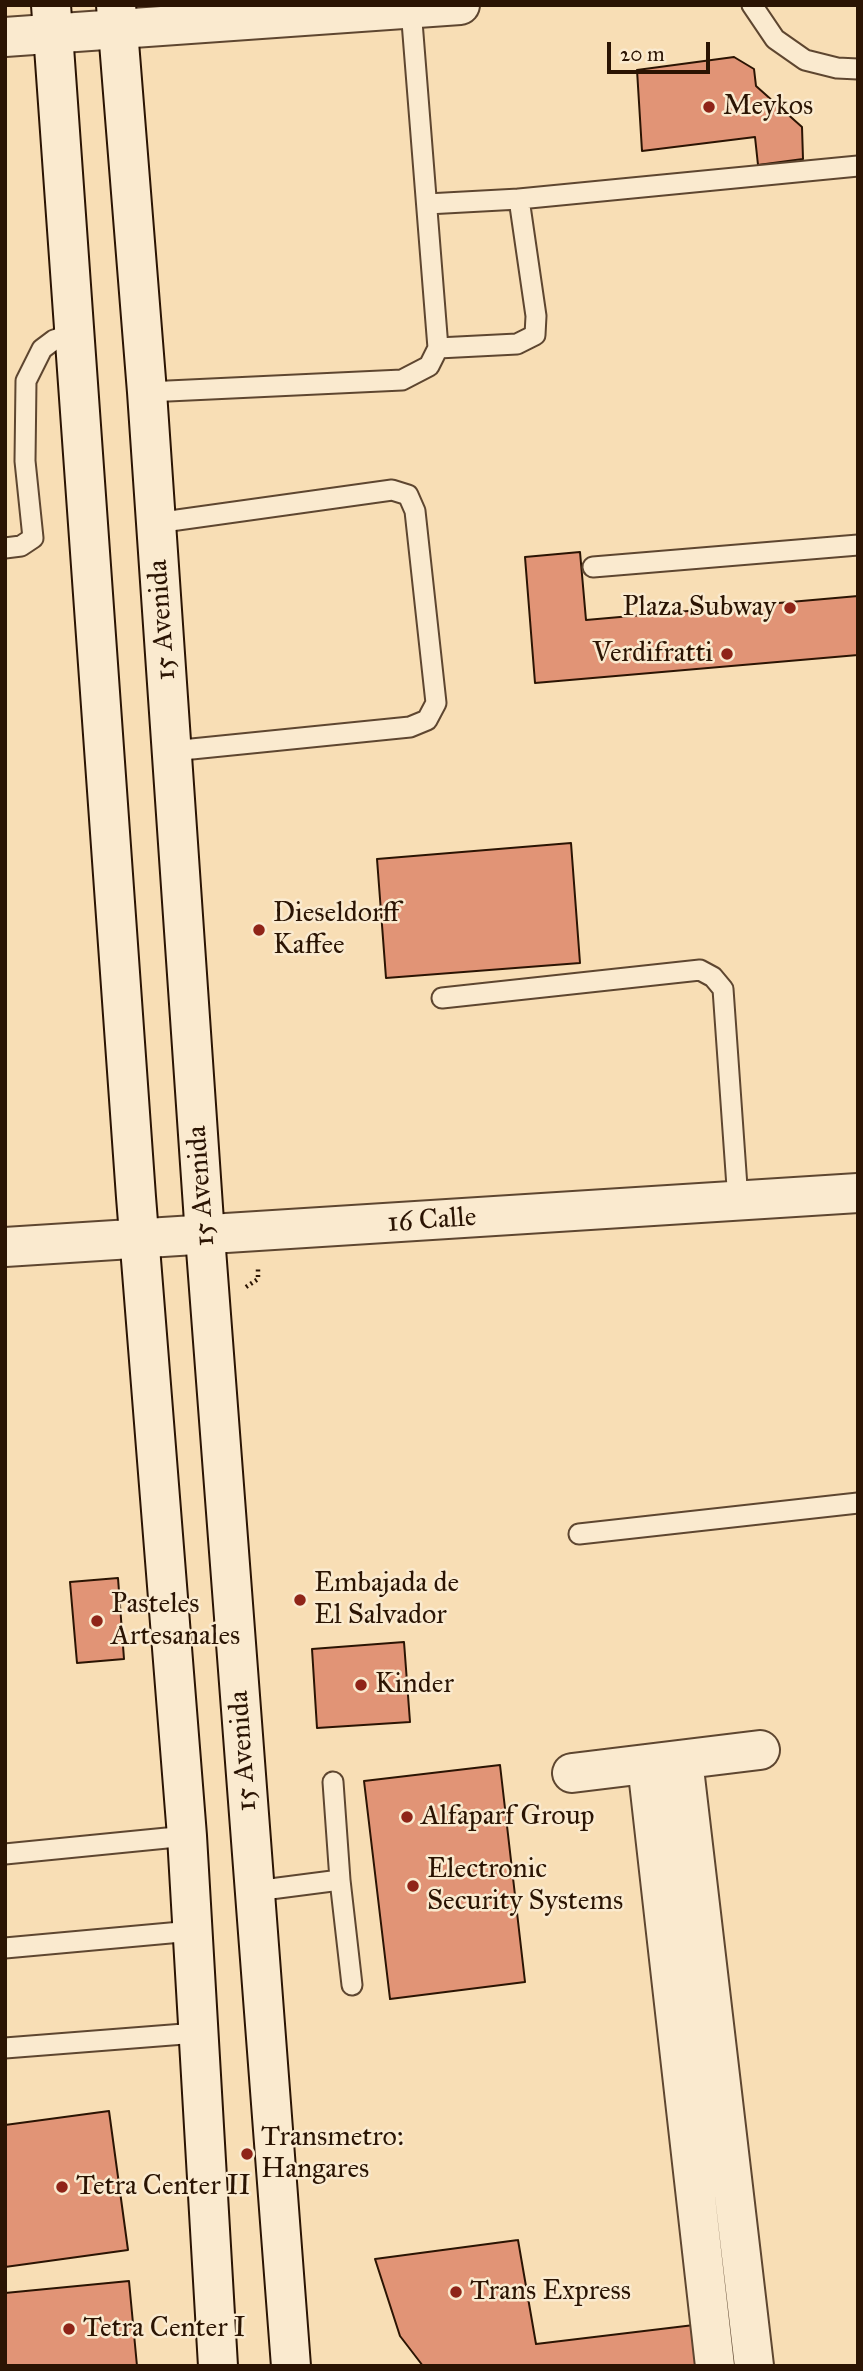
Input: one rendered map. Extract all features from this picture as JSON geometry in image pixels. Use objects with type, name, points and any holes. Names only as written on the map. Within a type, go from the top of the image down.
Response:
[{"type":"street","points":[[5,37],[53,19],[411,9],[460,5]]},
{"type":"street","name":"15 Avenida","points":[[117,16],[147,392],[205,1236],[290,2366]]},
{"type":"street","points":[[53,19],[139,1238],[187,1836],[219,2366]]},
{"type":"street","name":"16 Calle","points":[[5,1247],[858,1194]]},
{"type":"street","points":[[572,1773],[760,1750]]},
{"type":"street","points":[[665,1762],[715,2366]]},
{"type":"street","points":[[665,1762],[754,2366]]},
{"type":"lane","points":[[752,5],[775,39],[806,60],[837,68],[858,69]]},
{"type":"lane","points":[[147,392],[402,380],[429,366],[438,348],[411,9]]},
{"type":"lane","points":[[427,204],[519,199],[858,166]]},
{"type":"lane","points":[[438,348],[517,344],[535,335],[536,316],[519,199]]},
{"type":"lane","points":[[5,548],[21,546],[33,538],[25,461],[26,381],[42,349],[54,340],[74,333]]},
{"type":"lane","points":[[156,523],[392,490],[408,495],[415,511],[436,703],[427,720],[410,727],[173,751]]},
{"type":"lane","points":[[593,567],[858,545]]},
{"type":"lane","points":[[442,998],[700,970],[713,976],[723,989],[738,1201]]},
{"type":"lane","points":[[579,1534],[858,1503]]},
{"type":"lane","points":[[333,1782],[340,1880],[352,1984]]},
{"type":"lane","points":[[5,1854],[187,1836]]},
{"type":"lane","points":[[255,1891],[340,1880]]},
{"type":"lane","points":[[5,1948],[192,1931]]},
{"type":"lane","points":[[5,2048],[197,2033]]},
{"type":"building","name":"Meykos","points":[[734,57],[754,69],[756,86],[802,127],[803,159],[758,165],[755,137],[642,151],[637,70]]},
{"type":"building","name":"Plaza Subway","points":[[580,552],[586,620],[858,596],[858,655],[535,683],[525,557]]},
{"type":"building","points":[[571,843],[580,963],[386,978],[377,859]]},
{"type":"building","name":"Pasteles Artesanales","points":[[118,1578],[124,1659],[77,1663],[70,1582]]},
{"type":"building","name":"Kinder","points":[[404,1642],[410,1722],[317,1728],[312,1649]]},
{"type":"building","points":[[500,1765],[525,1982],[390,1999],[364,1781]]},
{"type":"building","name":"Tetra Center II","points":[[109,2111],[128,2250],[5,2267],[5,2125]]},
{"type":"building","name":"Trans Express","points":[[518,2240],[536,2344],[694,2325],[698,2366],[423,2366],[400,2336],[375,2259]]},
{"type":"building","name":"Tetra Center I","points":[[129,2281],[137,2366],[5,2366],[5,2293]]},
{"type":"place","name":"Meykos","points":[[709,107]]},
{"type":"place","name":"Plaza Subway","points":[[790,608]]},
{"type":"place","name":"Verdifratti","points":[[727,654]]},
{"type":"place","name":"Dieseldorff Kaffee","points":[[259,930]]},
{"type":"place","name":"Embajada de El Salvador","points":[[300,1600]]},
{"type":"place","name":"Pasteles Artesanales","points":[[97,1621]]},
{"type":"place","name":"Kinder","points":[[361,1685]]},
{"type":"place","name":"Alfaparf Group","points":[[407,1817]]},
{"type":"place","name":"Electronic Security Systems","points":[[413,1886]]},
{"type":"place","name":"Transmetro: Hangares","points":[[247,2154]]},
{"type":"place","name":"Tetra Center II","points":[[62,2187]]},
{"type":"place","name":"Trans Express","points":[[456,2292]]},
{"type":"place","name":"Tetra Center I","points":[[69,2329]]}]
